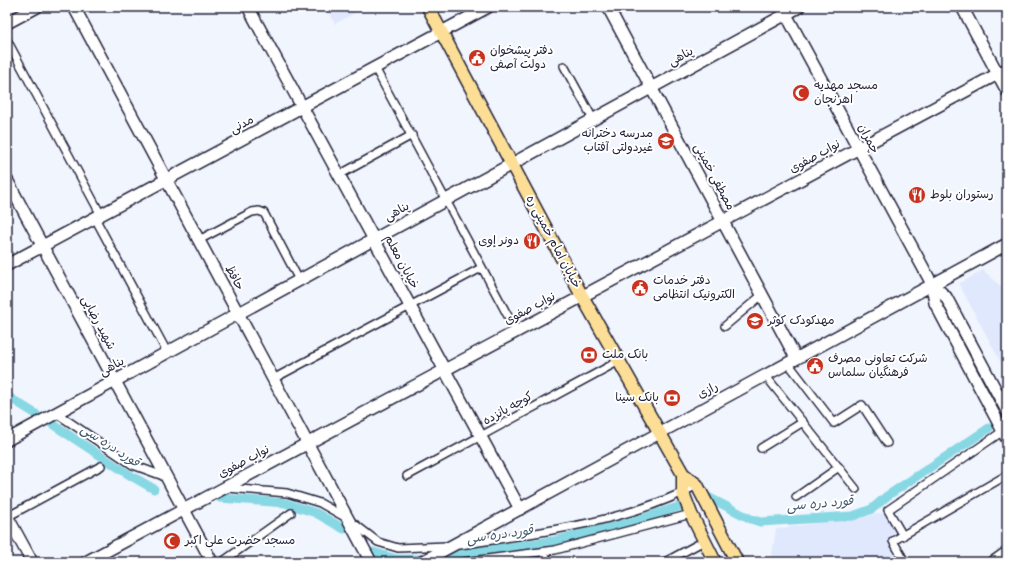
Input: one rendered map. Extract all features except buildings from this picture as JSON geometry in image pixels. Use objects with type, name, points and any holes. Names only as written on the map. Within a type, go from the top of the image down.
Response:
[{"type":"main road","name":"خیابان امام خمینی ره","points":[[428,7],[582,296],[683,474]]},
{"type":"main road","points":[[683,474],[697,485],[737,562]]},
{"type":"main road","points":[[683,474],[683,492],[691,514],[716,562]]},
{"type":"street","points":[[7,23],[37,7]]},
{"type":"street","name":"حافظ","points":[[74,7],[371,562]]},
{"type":"street","name":"خیابان معلم","points":[[248,7],[520,509]]},
{"type":"street","name":"مدنی","points":[[7,265],[488,7]]},
{"type":"street","name":"مصطفی خمینی","points":[[608,7],[762,295],[792,360]]},
{"type":"street","name":"پناهی","points":[[7,440],[652,88],[784,11],[799,7]]},
{"type":"street","points":[[962,7],[1002,71],[1007,90]]},
{"type":"street","name":"چمران","points":[[784,11],[932,284],[936,303],[1006,433]]},
{"type":"street","points":[[7,40],[167,352]]},
{"type":"street","points":[[564,66],[593,119]]},
{"type":"street","points":[[375,68],[516,331]]},
{"type":"street","name":"نواب صفوی","points":[[86,562],[516,331],[723,222],[1002,71]]},
{"type":"street","points":[[339,175],[412,135]]},
{"type":"street","name":"شهید رضایی","points":[[7,180],[212,562]]},
{"type":"street","points":[[199,240],[252,212],[259,211],[264,213],[300,280]]},
{"type":"street","name":"رازی","points":[[422,562],[1007,244]]},
{"type":"street","points":[[273,379],[481,268]]},
{"type":"street","name":"چمران","points":[[932,284],[946,297],[1007,411]]},
{"type":"street","points":[[725,326],[762,295]]},
{"type":"street","points":[[792,360],[834,423],[862,405],[887,443]]},
{"type":"street","name":"کوچه پانزده","points":[[407,476],[619,361]]},
{"type":"street","points":[[765,375],[856,489]]},
{"type":"street","points":[[56,413],[133,465],[166,477]]},
{"type":"street","points":[[761,448],[803,422]]},
{"type":"street","points":[[902,536],[888,510],[1006,433]]},
{"type":"street","points":[[32,562],[7,516],[101,466]]},
{"type":"street","points":[[796,497],[839,467]]},
{"type":"street","points":[[904,562],[893,541],[1007,475]]},
{"type":"street","points":[[224,488],[287,493],[320,503],[348,519],[378,542],[398,548],[451,546],[551,531],[628,512],[683,492],[697,485]]},
{"type":"street","points":[[222,562],[291,513]]},
{"type":"street","points":[[464,562],[543,552],[634,530],[691,514]]},
{"type":"street","points":[[665,562],[704,541]]},
{"type":"street","points":[[990,562],[1007,550]]},
{"type":"street","points":[[543,552],[549,562]]},
{"type":"shaded area","points":[[326,7],[365,7],[335,24]]},
{"type":"shaded area","points":[[983,270],[1007,292],[1007,374],[959,284]]},
{"type":"shaded area","points":[[884,513],[898,536],[890,540],[898,556],[887,562],[776,562],[772,554],[776,529]]},
{"type":"waterway","points":[[7,396],[36,414]]},
{"type":"waterway","name":"قورد دره سی","points":[[52,424],[128,474],[154,489]]},
{"type":"waterway","name":"قورد دره سی","points":[[706,496],[751,519],[760,522],[853,516],[872,509],[887,496],[989,428]]},
{"type":"waterway","points":[[220,498],[285,503],[316,513],[344,529]]},
{"type":"waterway","name":"قورد دره سی","points":[[440,556],[553,541],[631,522],[678,507]]},
{"type":"waterway","name":"قورد دره سی","points":[[373,552],[396,559],[421,559]]},
{"type":"place","name":"دفتر پیشخوان دولت آصفی","points":[[477,58]]},
{"type":"place","name":"مسجد مهدیه اهرنجان","points":[[801,93]]},
{"type":"place","name":"مدرسه دخترانه غیردولتی آفتاب","points":[[666,141]]},
{"type":"place","name":"رستوران بلوط","points":[[917,195]]},
{"type":"place","name":"دونر إوی","points":[[532,241]]},
{"type":"place","name":"دفتر خدمات الکترونیک انتظامی","points":[[640,288]]},
{"type":"place","name":"مهدکودک کوثر","points":[[755,321]]},
{"type":"place","name":"بانک ملت","points":[[589,355]]},
{"type":"place","name":"شرکت تعاونی مصرف فرهنگیان سلماس","points":[[815,366]]},
{"type":"place","name":"بانک سینا","points":[[672,398]]},
{"type":"place","name":"مسجد حضرت علی اکبر","points":[[172,541]]}]
